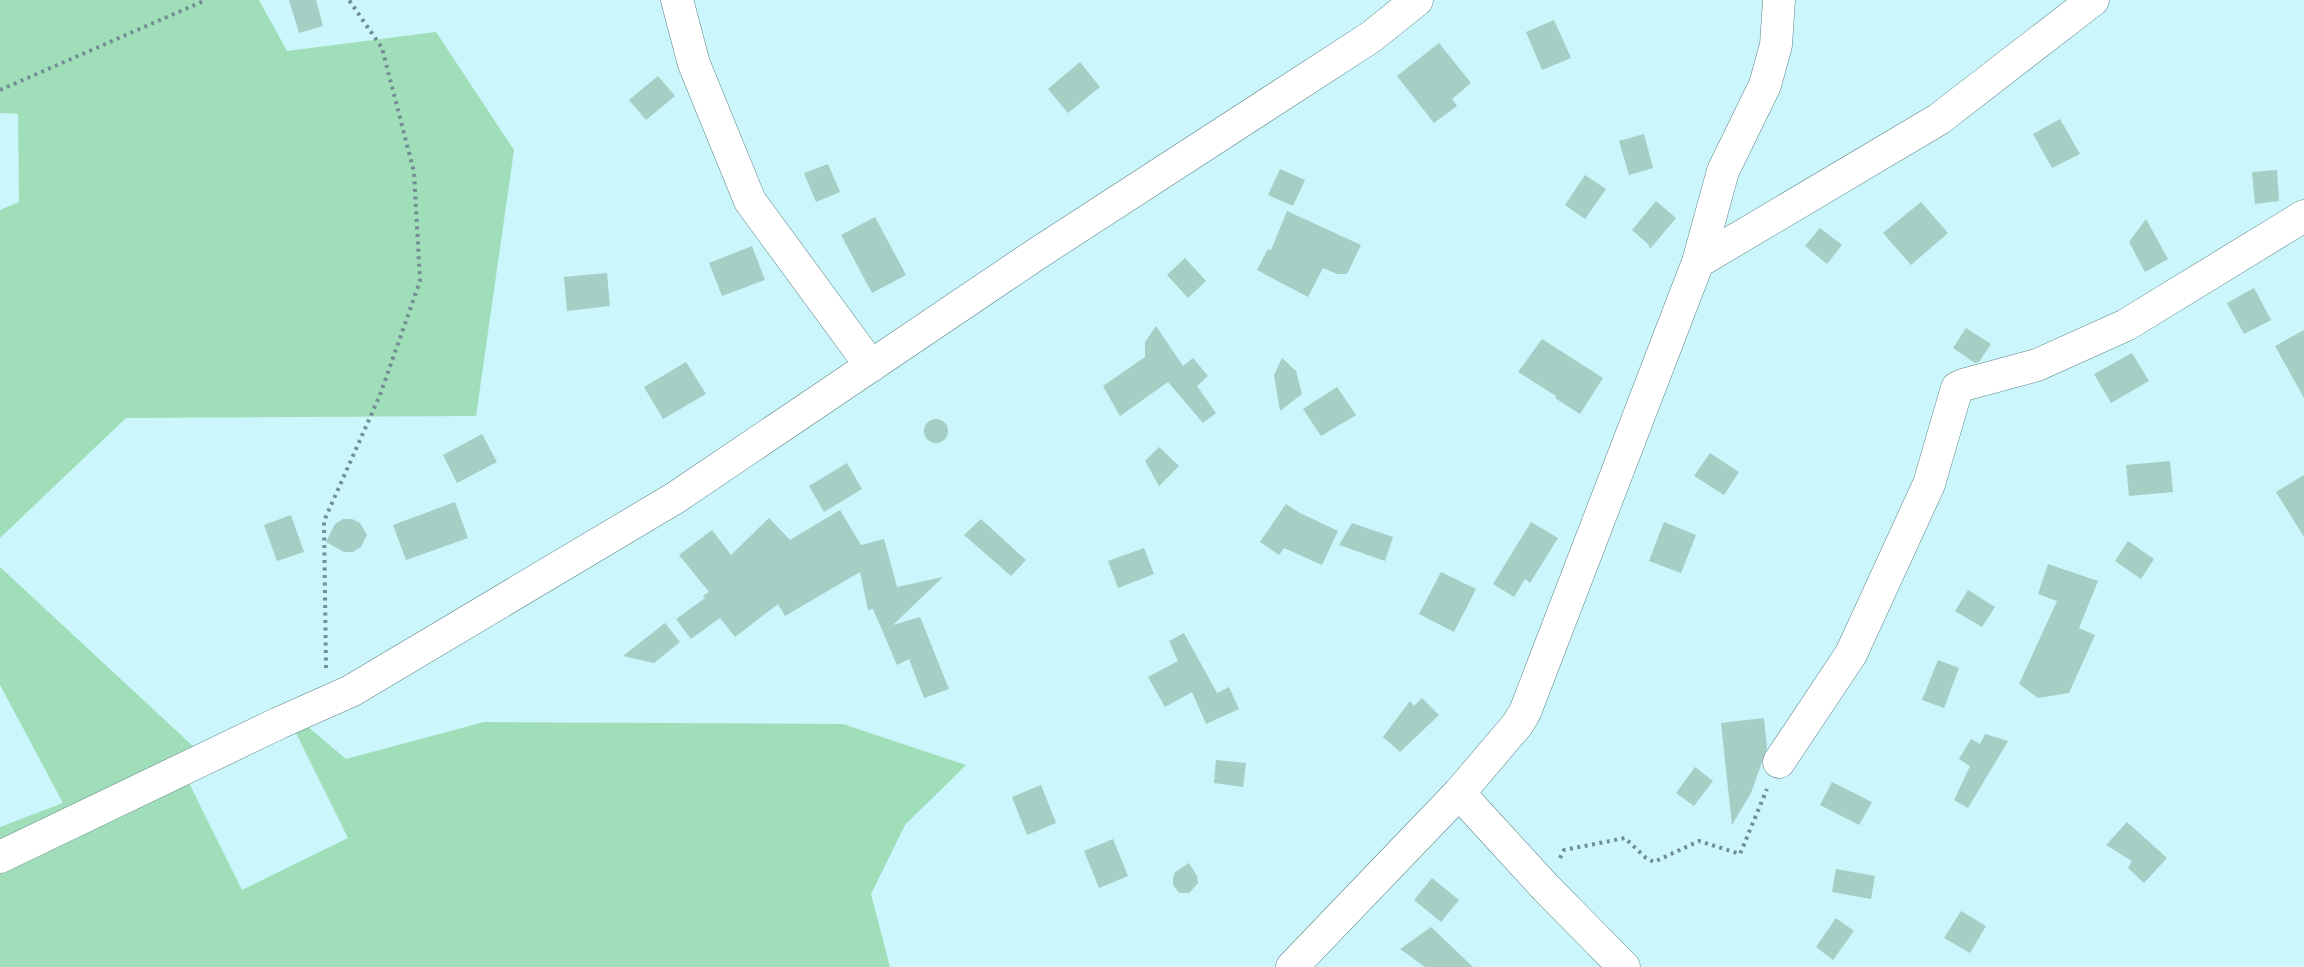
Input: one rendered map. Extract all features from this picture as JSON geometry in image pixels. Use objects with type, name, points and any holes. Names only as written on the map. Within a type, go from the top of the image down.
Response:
[{"type":"street","points":[[677,0],[694,64],[750,201],[871,366]]},
{"type":"street","points":[[0,857],[279,723],[351,691],[675,498],[1035,255],[1371,37],[1417,0]]},
{"type":"street","points":[[1292,967],[1459,793],[1517,725],[1533,695],[1698,262],[1724,171],[1765,85],[1776,45],[1779,0]]},
{"type":"street","points":[[1698,262],[1939,119],[2093,0]]},
{"type":"street","points":[[1779,762],[1851,654],[1929,484],[1957,388],[1963,384],[2037,364],[2126,325],[2304,216]]},
{"type":"street","points":[[1459,793],[1621,966]]},
{"type":"path","points":[[0,90],[206,0]]},
{"type":"path","points":[[326,702],[324,521],[380,395],[420,281],[414,172],[382,48],[349,0]]},
{"type":"path","points":[[1546,888],[1564,850],[1625,838],[1646,858],[1654,862],[1699,841],[1740,854],[1779,762]]},
{"type":"green space","points":[[0,0],[259,0],[287,51],[436,32],[514,150],[476,416],[126,418],[0,538],[0,210],[19,202],[18,114],[0,113]]},
{"type":"green space","points":[[0,567],[196,749],[301,721],[346,759],[484,722],[843,724],[966,765],[905,825],[871,894],[890,967],[0,967],[0,827],[63,803],[0,685]],"holes":[[[293,727],[348,838],[242,890],[187,779]]]},
{"type":"building","points":[[289,0],[316,0],[323,26],[299,33]]},
{"type":"building","points":[[1554,20],[1571,58],[1542,70],[1526,32]]},
{"type":"building","points":[[1439,43],[1471,83],[1452,99],[1457,106],[1434,123],[1397,76]]},
{"type":"building","points":[[1080,62],[1100,87],[1068,113],[1048,89]]},
{"type":"building","points":[[658,76],[675,96],[646,120],[629,100]]},
{"type":"building","points":[[2060,119],[2080,154],[2052,168],[2033,134]]},
{"type":"building","points":[[1644,134],[1653,168],[1629,175],[1619,141]]},
{"type":"building","points":[[828,164],[840,192],[816,202],[804,173]]},
{"type":"building","points":[[1280,169],[1305,180],[1293,206],[1268,195]]},
{"type":"building","points":[[2277,170],[2279,201],[2255,204],[2252,172]]},
{"type":"building","points":[[1585,175],[1606,189],[1585,219],[1565,205]]},
{"type":"building","points":[[1656,201],[1676,218],[1650,249],[1648,244],[1632,230]]},
{"type":"building","points":[[1921,202],[1948,233],[1911,265],[1883,233]]},
{"type":"building","points":[[1287,211],[1361,245],[1347,274],[1337,274],[1323,268],[1308,297],[1257,270],[1268,249],[1271,250]]},
{"type":"building","points":[[875,217],[906,275],[872,293],[841,235]]},
{"type":"building","points":[[2146,219],[2168,259],[2145,272],[2129,242]]},
{"type":"building","points":[[1820,228],[1842,245],[1827,264],[1805,246]]},
{"type":"building","points":[[752,246],[765,280],[722,296],[709,263]]},
{"type":"building","points":[[1185,258],[1206,281],[1188,298],[1167,275]]},
{"type":"building","points":[[607,273],[610,306],[567,311],[564,277]]},
{"type":"building","points":[[2254,288],[2271,320],[2244,334],[2227,303]]},
{"type":"building","points":[[1156,326],[1183,366],[1193,358],[1208,376],[1197,386],[1216,413],[1203,423],[1168,382],[1120,416],[1103,386],[1145,357],[1145,342]]},
{"type":"building","points":[[1966,328],[1991,344],[1979,362],[1975,363],[1953,348]]},
{"type":"building","points":[[2304,330],[2304,398],[2275,346]]},
{"type":"building","points":[[1542,339],[1603,378],[1580,414],[1518,372]]},
{"type":"building","points":[[2132,353],[2149,381],[2111,403],[2094,374]]},
{"type":"building","points":[[1282,358],[1296,371],[1302,394],[1280,411],[1274,375]]},
{"type":"building","points":[[686,362],[706,394],[663,419],[644,387]]},
{"type":"building","points":[[1337,387],[1356,415],[1321,436],[1303,409]]},
{"type":"building","points":[[936,419],[945,422],[948,431],[945,440],[936,443],[927,440],[924,431],[927,422]]},
{"type":"building","points":[[482,434],[497,462],[457,483],[443,455]]},
{"type":"building","points":[[1159,447],[1179,466],[1159,486],[1145,461]]},
{"type":"building","points":[[1710,453],[1739,472],[1724,495],[1694,476]]},
{"type":"building","points":[[2170,461],[2173,492],[2129,496],[2126,465]]},
{"type":"building","points":[[847,463],[862,489],[824,512],[809,486]]},
{"type":"building","points":[[2304,475],[2304,537],[2276,492]]},
{"type":"building","points":[[455,502],[468,538],[406,560],[393,525]]},
{"type":"building","points":[[1286,504],[1338,531],[1322,565],[1284,548],[1279,555],[1260,542]]},
{"type":"building","points":[[840,510],[861,545],[884,539],[897,587],[943,577],[893,625],[920,617],[949,689],[924,698],[909,659],[897,665],[873,609],[868,610],[860,572],[785,616],[778,604],[735,637],[720,618],[691,639],[676,619],[705,598],[703,596],[709,592],[679,555],[712,530],[731,555],[769,518],[790,540]]},
{"type":"building","points":[[291,515],[304,552],[277,561],[264,525]]},
{"type":"building","points":[[343,519],[352,519],[360,523],[367,535],[361,547],[353,552],[344,552],[326,542],[335,524]]},
{"type":"building","points":[[981,519],[1026,560],[1011,576],[964,535]]},
{"type":"building","points":[[1531,522],[1558,538],[1530,583],[1525,579],[1514,597],[1493,584]]},
{"type":"building","points":[[1664,522],[1696,535],[1681,573],[1649,561]]},
{"type":"building","points":[[1352,523],[1393,537],[1385,561],[1339,545]]},
{"type":"building","points":[[2128,541],[2154,559],[2141,579],[2115,561]]},
{"type":"building","points":[[1144,548],[1154,574],[1118,588],[1108,561]]},
{"type":"building","points":[[2048,564],[2098,581],[2079,628],[2095,635],[2069,693],[2038,698],[2019,684],[2057,601],[2038,594]]},
{"type":"building","points":[[1441,572],[1476,589],[1454,632],[1419,614]]},
{"type":"building","points":[[1968,590],[1995,607],[1982,627],[1955,611]]},
{"type":"building","points":[[665,623],[680,642],[654,663],[623,656]]},
{"type":"building","points":[[1184,633],[1217,693],[1229,687],[1239,709],[1206,724],[1192,692],[1165,707],[1148,677],[1178,661],[1169,641]]},
{"type":"building","points":[[1938,660],[1959,668],[1944,708],[1922,700]]},
{"type":"building","points":[[1422,698],[1439,715],[1400,752],[1383,737],[1410,701],[1414,706]]},
{"type":"building","points":[[1764,718],[1767,748],[1751,793],[1732,825],[1721,723]]},
{"type":"building","points":[[1985,734],[2008,741],[1968,808],[1954,800],[1970,766],[1959,759],[1971,739],[1980,744]]},
{"type":"building","points":[[1216,760],[1246,763],[1243,787],[1214,783]]},
{"type":"building","points":[[1695,767],[1713,781],[1694,806],[1676,793]]},
{"type":"building","points":[[1832,782],[1872,802],[1859,825],[1820,805]]},
{"type":"building","points":[[1041,785],[1056,823],[1027,835],[1012,797]]},
{"type":"building","points":[[2127,822],[2167,858],[2144,883],[2128,868],[2132,861],[2106,845]]},
{"type":"building","points":[[1113,839],[1128,876],[1099,888],[1084,851]]},
{"type":"building","points":[[1189,863],[1197,876],[1198,883],[1189,893],[1179,893],[1173,885],[1175,872]]},
{"type":"building","points":[[1836,869],[1875,876],[1871,899],[1832,892]]},
{"type":"building","points":[[1432,878],[1459,900],[1441,922],[1414,900]]},
{"type":"building","points":[[1961,911],[1986,926],[1970,953],[1944,938]]},
{"type":"building","points":[[1836,918],[1854,931],[1833,960],[1816,947]]},
{"type":"building","points":[[1431,927],[1473,967],[1425,967],[1400,949]]}]
